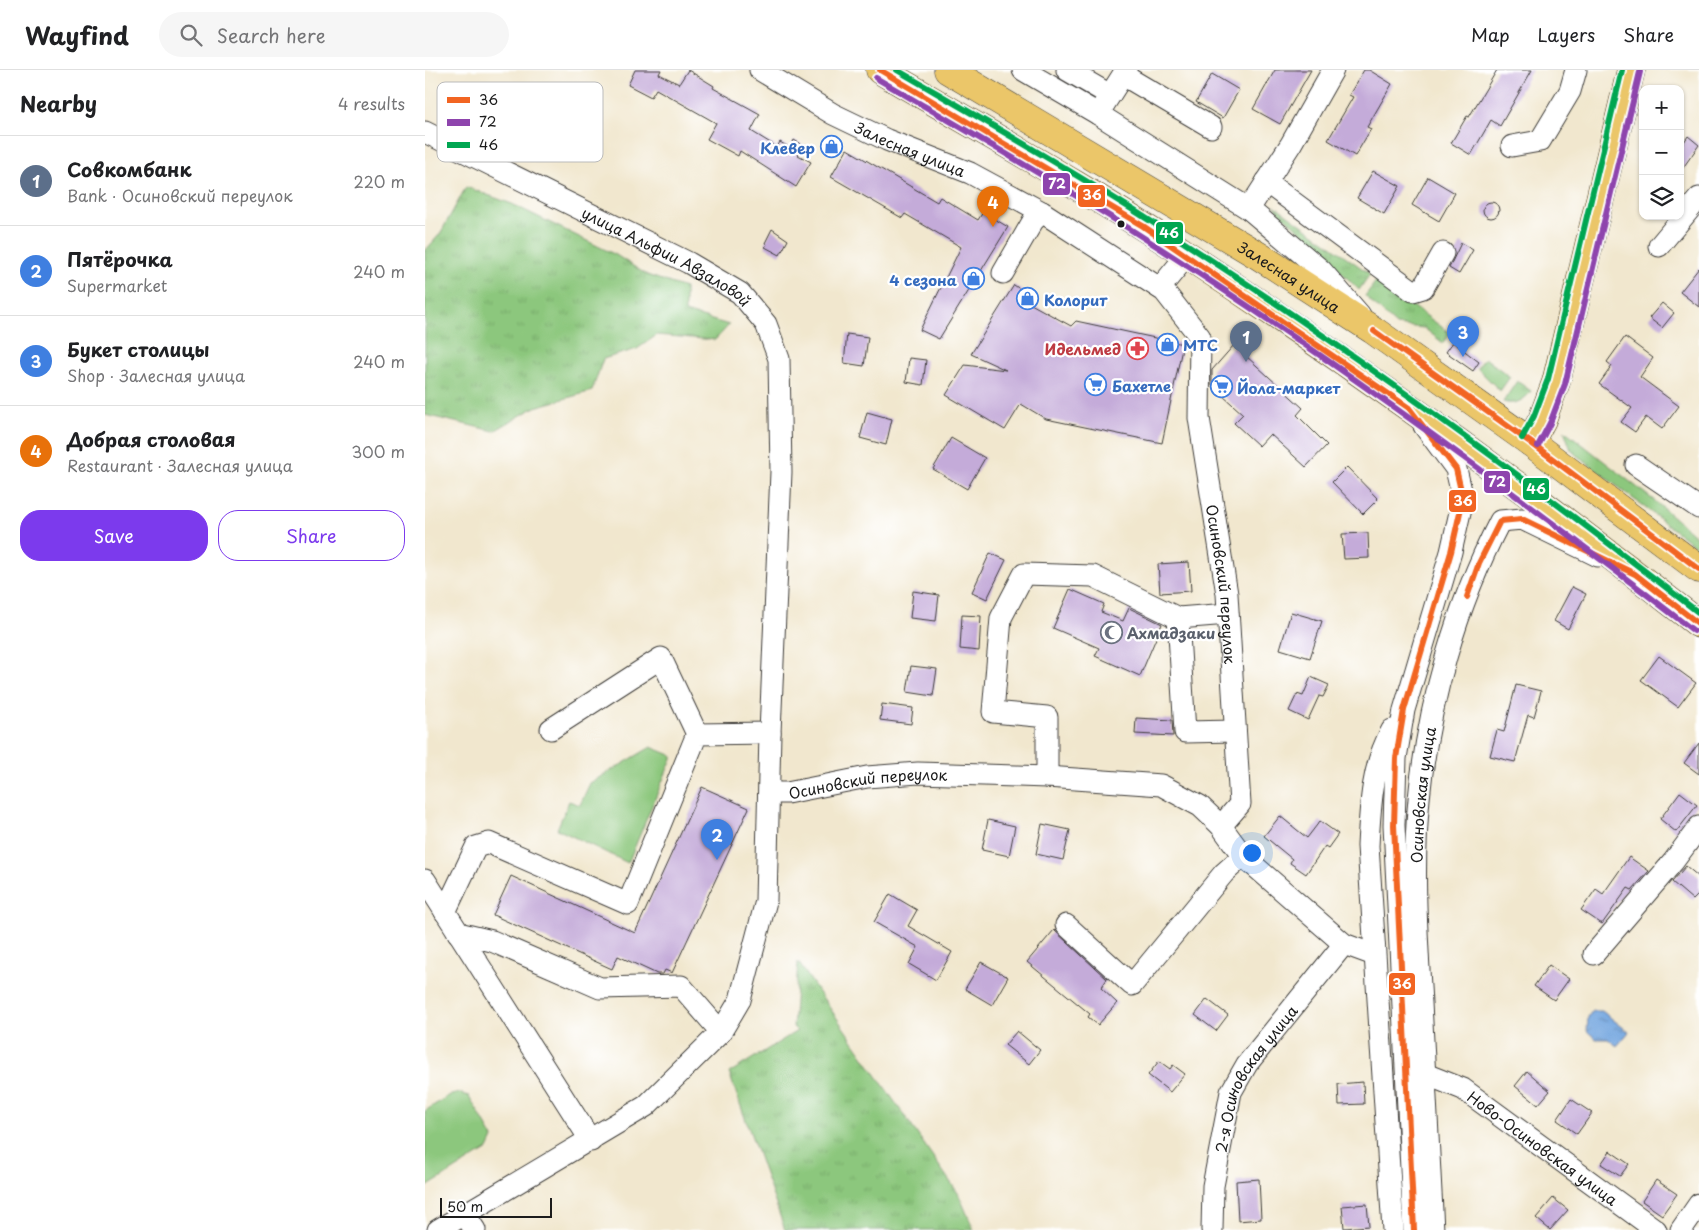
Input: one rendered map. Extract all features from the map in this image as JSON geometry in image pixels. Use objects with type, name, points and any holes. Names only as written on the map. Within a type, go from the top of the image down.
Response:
[{"type":"main road","points":[[880,70],[1187,254],[1409,408],[1635,574],[1699,624]]},
{"type":"main road","name":"Залесная улица","points":[[948,70],[1259,256],[1373,330],[1530,442],[1699,569]]},
{"type":"main road","points":[[1530,442],[1542,420],[1556,382],[1631,70]]},
{"type":"street","name":"Залесная улица","points":[[1023,70],[1099,114],[1249,209],[1321,270],[1373,330]]},
{"type":"street","points":[[1067,70],[1110,96]]},
{"type":"street","points":[[1249,209],[1333,70]]},
{"type":"street","points":[[1512,146],[1540,141],[1570,91],[1576,70]]},
{"type":"street","name":"Залесная улица","points":[[766,72],[833,114],[887,140],[970,173],[1042,212],[1161,288],[1200,337]]},
{"type":"street","points":[[1099,114],[1124,73],[1211,127]]},
{"type":"street","name":"улица Альфии Авзаловой","points":[[425,132],[437,138]]},
{"type":"street","name":"улица Альфии Авзаловой","points":[[485,162],[689,263],[740,293],[766,324],[779,359],[781,472],[770,733],[770,793]]},
{"type":"street","points":[[1266,182],[1413,291],[1423,288],[1443,253]]},
{"type":"street","points":[[1659,246],[1699,198]]},
{"type":"street","points":[[1003,273],[1033,221],[1042,212]]},
{"type":"street","points":[[1161,288],[1187,254]]},
{"type":"street","name":"Осиновский переулок","points":[[1200,337],[1199,418],[1227,594],[1240,804],[1221,826]]},
{"type":"street","name":"Осиновская улица","points":[[1409,408],[1456,469],[1463,499],[1451,552],[1404,710],[1396,758],[1394,826],[1414,1230]]},
{"type":"street","points":[[1636,465],[1697,502]]},
{"type":"street","name":"Осиновская улица","points":[[1433,1230],[1417,923],[1416,861],[1418,801],[1432,712],[1452,642],[1479,563],[1500,521],[1522,519],[1635,574]]},
{"type":"street","points":[[1047,776],[1047,717],[993,712],[1001,618],[1024,574],[1093,576],[1177,618],[1228,614]]},
{"type":"street","points":[[1177,618],[1185,732],[1235,731]]},
{"type":"street","points":[[445,912],[476,847],[489,843],[628,904],[697,734],[661,658],[551,729]]},
{"type":"street","points":[[1393,1230],[1384,1068],[1374,955],[1368,846],[1371,802],[1378,766],[1388,737],[1404,710]]},
{"type":"street","points":[[697,734],[770,733]]},
{"type":"street","name":"Осиновский переулок","points":[[770,793],[787,793],[867,777],[918,773],[1047,776],[1161,785],[1200,806],[1221,826],[1243,856],[1344,944],[1374,955]]},
{"type":"street","points":[[438,1230],[470,1222],[646,1106],[721,1032],[739,1000],[766,901],[770,793]]},
{"type":"street","points":[[1593,954],[1673,862],[1699,827]]},
{"type":"street","points":[[1066,925],[1132,985],[1223,873],[1243,856]]},
{"type":"street","points":[[425,881],[591,1141]]},
{"type":"street","points":[[458,933],[492,941],[599,988],[681,986],[721,1032]]},
{"type":"street","name":"2-я Осиновская улица","points":[[1212,1230],[1213,1186],[1231,1092],[1247,1064],[1344,944]]},
{"type":"street","name":"Ново-Осиновская улица","points":[[1425,1074],[1463,1089],[1655,1230]]},
{"type":"street","points":[[1681,1230],[1699,1204]]},
{"type":"green space","points":[[466,187],[512,204],[616,255],[647,275],[685,288],[685,312],[729,325],[715,340],[657,335],[637,349],[603,359],[592,391],[535,407],[494,431],[425,415],[425,251],[440,234]]},
{"type":"green space","points":[[1274,205],[1370,274],[1359,290],[1299,230],[1280,214]]},
{"type":"green space","points":[[1377,280],[1450,333],[1443,343],[1424,328],[1396,325],[1365,296]]},
{"type":"green space","points":[[1485,358],[1510,377],[1500,391],[1477,368]]},
{"type":"green space","points":[[1517,381],[1531,391],[1519,401],[1503,402]]},
{"type":"green space","points":[[1564,430],[1656,502],[1699,539],[1699,549],[1575,454],[1571,450]]},
{"type":"green space","points":[[651,747],[673,756],[628,863],[557,829],[569,801],[580,805],[590,783]]},
{"type":"green space","points":[[798,962],[958,1193],[974,1230],[785,1230],[729,1073],[797,1031],[793,1027]]},
{"type":"green space","points":[[459,1093],[469,1096],[493,1138],[488,1149],[425,1188],[425,1111],[448,1096]]},
{"type":"water","points":[[1592,1011],[1602,1011],[1629,1032],[1617,1046],[1608,1039],[1596,1039],[1587,1031],[1588,1017]]},
{"type":"building","points":[[635,70],[661,70],[659,74],[679,84],[688,70],[714,86],[713,88],[760,114],[751,131],[777,147],[780,142],[790,148],[794,140],[804,146],[798,155],[811,162],[796,187],[740,151],[738,156],[707,139],[716,123],[656,89],[651,97],[628,85]]},
{"type":"building","points":[[1275,70],[1311,70],[1280,124],[1253,109]]},
{"type":"building","points":[[1364,70],[1369,70],[1392,84],[1367,127],[1371,129],[1355,156],[1328,140],[1353,97],[1349,95]]},
{"type":"building","points":[[1497,70],[1532,70],[1500,126],[1491,120],[1471,155],[1451,143]]},
{"type":"building","points":[[1212,74],[1239,90],[1223,118],[1196,102]]},
{"type":"building","points":[[1688,136],[1699,145],[1684,166],[1684,142]]},
{"type":"building","points":[[847,149],[937,202],[940,197],[978,220],[983,212],[1008,227],[939,339],[920,330],[961,247],[905,214],[902,218],[831,177]]},
{"type":"building","points":[[1373,171],[1400,186],[1384,214],[1357,198]]},
{"type":"building","points":[[1428,177],[1455,193],[1439,221],[1412,205]]},
{"type":"building","points":[[1491,202],[1499,210],[1491,218],[1483,210]]},
{"type":"building","points":[[772,229],[788,240],[780,255],[765,247]]},
{"type":"building","points":[[1461,243],[1473,250],[1459,274],[1449,268]]},
{"type":"building","points":[[1699,268],[1699,307],[1680,292]]},
{"type":"building","points":[[1014,285],[1024,292],[1020,298],[1071,326],[1076,321],[1183,344],[1162,443],[1046,419],[1021,404],[1005,430],[946,395],[965,365],[1006,370],[971,354]]},
{"type":"building","points":[[1662,303],[1674,313],[1662,328],[1649,318]]},
{"type":"building","points":[[847,334],[868,337],[864,366],[844,363]]},
{"type":"building","points":[[1625,337],[1653,358],[1640,377],[1679,406],[1662,429],[1646,417],[1635,432],[1621,422],[1632,408],[1599,384],[1612,366],[1607,362]]},
{"type":"building","points":[[1453,342],[1479,362],[1473,371],[1446,352]]},
{"type":"building","points":[[1234,345],[1303,408],[1297,415],[1327,445],[1306,467],[1270,434],[1259,446],[1234,423],[1243,414],[1212,386],[1212,370]]},
{"type":"building","points":[[909,358],[926,360],[923,385],[906,382]]},
{"type":"building","points":[[867,412],[892,419],[886,445],[860,438]]},
{"type":"building","points":[[951,438],[985,458],[967,489],[933,469]]},
{"type":"building","points":[[1347,467],[1378,499],[1363,514],[1332,482]]},
{"type":"building","points":[[1368,533],[1369,558],[1344,559],[1342,534]]},
{"type":"building","points":[[990,553],[1006,560],[987,599],[972,592]]},
{"type":"building","points":[[1189,562],[1191,591],[1160,593],[1158,564]]},
{"type":"building","points":[[1572,587],[1586,594],[1568,629],[1554,621]]},
{"type":"building","name":"Ахмадзаки","points":[[1070,589],[1104,604],[1101,612],[1123,621],[1129,608],[1162,624],[1140,676],[1095,656],[1099,648],[1053,628]]},
{"type":"building","points":[[913,591],[939,595],[936,621],[910,618]]},
{"type":"building","points":[[1291,612],[1322,621],[1310,658],[1280,649]]},
{"type":"building","points":[[962,615],[981,616],[979,651],[960,649]]},
{"type":"building","points":[[1659,656],[1696,683],[1678,707],[1641,680]]},
{"type":"building","points":[[911,666],[937,669],[933,696],[907,692]]},
{"type":"building","points":[[1311,677],[1329,685],[1323,697],[1319,696],[1308,720],[1289,711],[1297,694],[1303,696]]},
{"type":"building","points":[[1516,685],[1541,691],[1534,717],[1528,715],[1515,762],[1490,756],[1497,730],[1504,732]]},
{"type":"building","points":[[882,704],[913,708],[911,724],[880,720]]},
{"type":"building","points":[[1136,718],[1172,720],[1173,736],[1135,734]]},
{"type":"building","points":[[1699,743],[1699,774],[1684,763]]},
{"type":"building","points":[[702,787],[749,808],[672,973],[665,970],[663,974],[657,974],[618,956],[612,969],[493,915],[511,876],[635,933]]},
{"type":"building","points":[[1680,792],[1697,805],[1676,832],[1660,819]]},
{"type":"building","points":[[1280,816],[1307,838],[1320,821],[1338,834],[1328,848],[1325,846],[1306,874],[1290,863],[1292,859],[1264,836]]},
{"type":"building","points":[[988,820],[1015,826],[1009,856],[982,850]]},
{"type":"building","points":[[1042,824],[1070,830],[1063,860],[1036,854]]},
{"type":"building","points":[[1629,857],[1649,871],[1632,890],[1628,888],[1602,924],[1581,910],[1596,889],[1603,894]]},
{"type":"building","points":[[1686,866],[1699,877],[1699,894],[1693,900],[1672,882]]},
{"type":"building","points":[[890,894],[917,910],[908,926],[952,952],[936,980],[909,964],[918,947],[874,922]]},
{"type":"building","points":[[1054,930],[1107,979],[1101,988],[1117,1003],[1098,1025],[1088,1017],[1090,1014],[1027,962]]},
{"type":"building","points":[[981,962],[1008,977],[992,1005],[965,989]]},
{"type":"building","points":[[1549,965],[1569,979],[1554,1000],[1534,986]]},
{"type":"building","points":[[1207,999],[1228,1015],[1216,1031],[1195,1015]]},
{"type":"building","points":[[1017,1031],[1040,1050],[1029,1064],[1005,1045]]},
{"type":"building","points":[[1159,1061],[1170,1069],[1173,1065],[1185,1074],[1170,1092],[1148,1075]]},
{"type":"building","points":[[1527,1071],[1550,1091],[1538,1105],[1515,1086]]},
{"type":"building","points":[[1363,1082],[1364,1104],[1339,1105],[1338,1084]]},
{"type":"building","points":[[1571,1099],[1592,1113],[1577,1134],[1557,1120]]},
{"type":"building","points":[[1610,1151],[1629,1164],[1620,1176],[1601,1164]]},
{"type":"building","points":[[1259,1179],[1261,1219],[1238,1221],[1236,1181]]},
{"type":"building","points":[[1656,1180],[1677,1194],[1662,1215],[1642,1201]]},
{"type":"building","points":[[1553,1198],[1568,1210],[1550,1230],[1536,1218]]},
{"type":"building","points":[[1367,1204],[1369,1226],[1344,1228],[1342,1206]]},
{"type":"transit line","name":"36","points":[[880,70],[1143,226],[1409,408],[1456,469],[1463,499],[1451,552],[1404,710],[1396,758],[1394,825],[1414,1230]]},
{"type":"transit line","name":"46","points":[[897,70],[1121,202],[1292,314],[1498,460],[1699,613]]},
{"type":"transit line","name":"46","points":[[1522,438],[1534,416],[1548,379],[1622,70]]},
{"type":"transit line","name":"72","points":[[1538,446],[1550,423],[1565,384],[1640,72]]},
{"type":"transit line","name":"72","points":[[876,78],[1011,156],[1111,217],[1285,331],[1492,478],[1694,631]]},
{"type":"transit line","name":"36","points":[[1374,331],[1530,442],[1699,569]]},
{"type":"transit line","name":"36","points":[[1467,597],[1479,563],[1500,521],[1522,519],[1635,574],[1699,624]]},
{"type":"place","name":"Клевер","points":[[831,147]]},
{"type":"place","name":"Добрая столовая","points":[[993,227]]},
{"type":"place","name":"4 сезона","points":[[973,279]]},
{"type":"place","name":"Колорит","points":[[1028,299]]},
{"type":"place","name":"МТС","points":[[1167,344]]},
{"type":"place","name":"Идельмед","points":[[1137,348]]},
{"type":"place","name":"Букет столицы","points":[[1463,357]]},
{"type":"place","name":"Совкомбанк","points":[[1246,362]]},
{"type":"place","name":"Бахетле","points":[[1096,385]]},
{"type":"place","name":"Йола-маркет","points":[[1221,387]]},
{"type":"place","name":"Ахмадзаки","points":[[1111,632]]},
{"type":"place","name":"Пятёрочка","points":[[717,860]]}]
